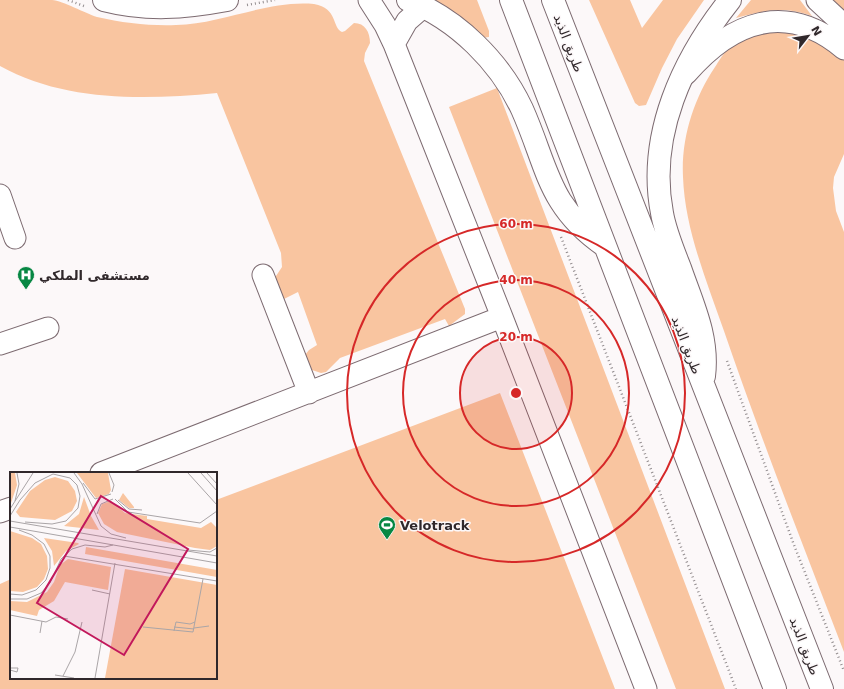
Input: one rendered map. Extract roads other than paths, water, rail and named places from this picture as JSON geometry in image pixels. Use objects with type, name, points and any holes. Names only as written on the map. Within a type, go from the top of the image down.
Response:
[{"type":"highway","points":[[104,0],[135,6],[161,8],[187,7],[227,0]]},
{"type":"highway","points":[[511,0],[775,689]]},
{"type":"highway","name":"طريق الذيد","points":[[553,0],[823,688]]},
{"type":"highway","points":[[703,385],[705,357],[701,328],[668,235],[662,213],[660,192],[661,151],[664,128],[678,84],[701,40],[730,0]]},
{"type":"highway","points":[[416,4],[451,25],[468,38],[505,78],[522,109],[550,181],[560,202],[580,227],[605,246]]},
{"type":"lane","points":[[369,0],[394,44],[502,316],[646,689]]},
{"type":"lane","points":[[817,0],[844,25]]},
{"type":"lane","points":[[394,44],[416,4]]},
{"type":"lane","points":[[678,84],[695,64],[723,39],[745,27],[758,23],[772,21],[800,24],[823,33],[844,49]]},
{"type":"lane","points":[[0,195],[15,238]]},
{"type":"lane","points":[[263,275],[309,393]]},
{"type":"lane","points":[[104,472],[309,393],[502,316]]},
{"type":"lane","points":[[0,344],[48,328]]},
{"type":"lane","points":[[0,512],[10,508]]},
{"type":"place","name":"مستشفى الملكي","points":[[26,290]]},
{"type":"place","name":"Velotrack","points":[[387,540]]}]
